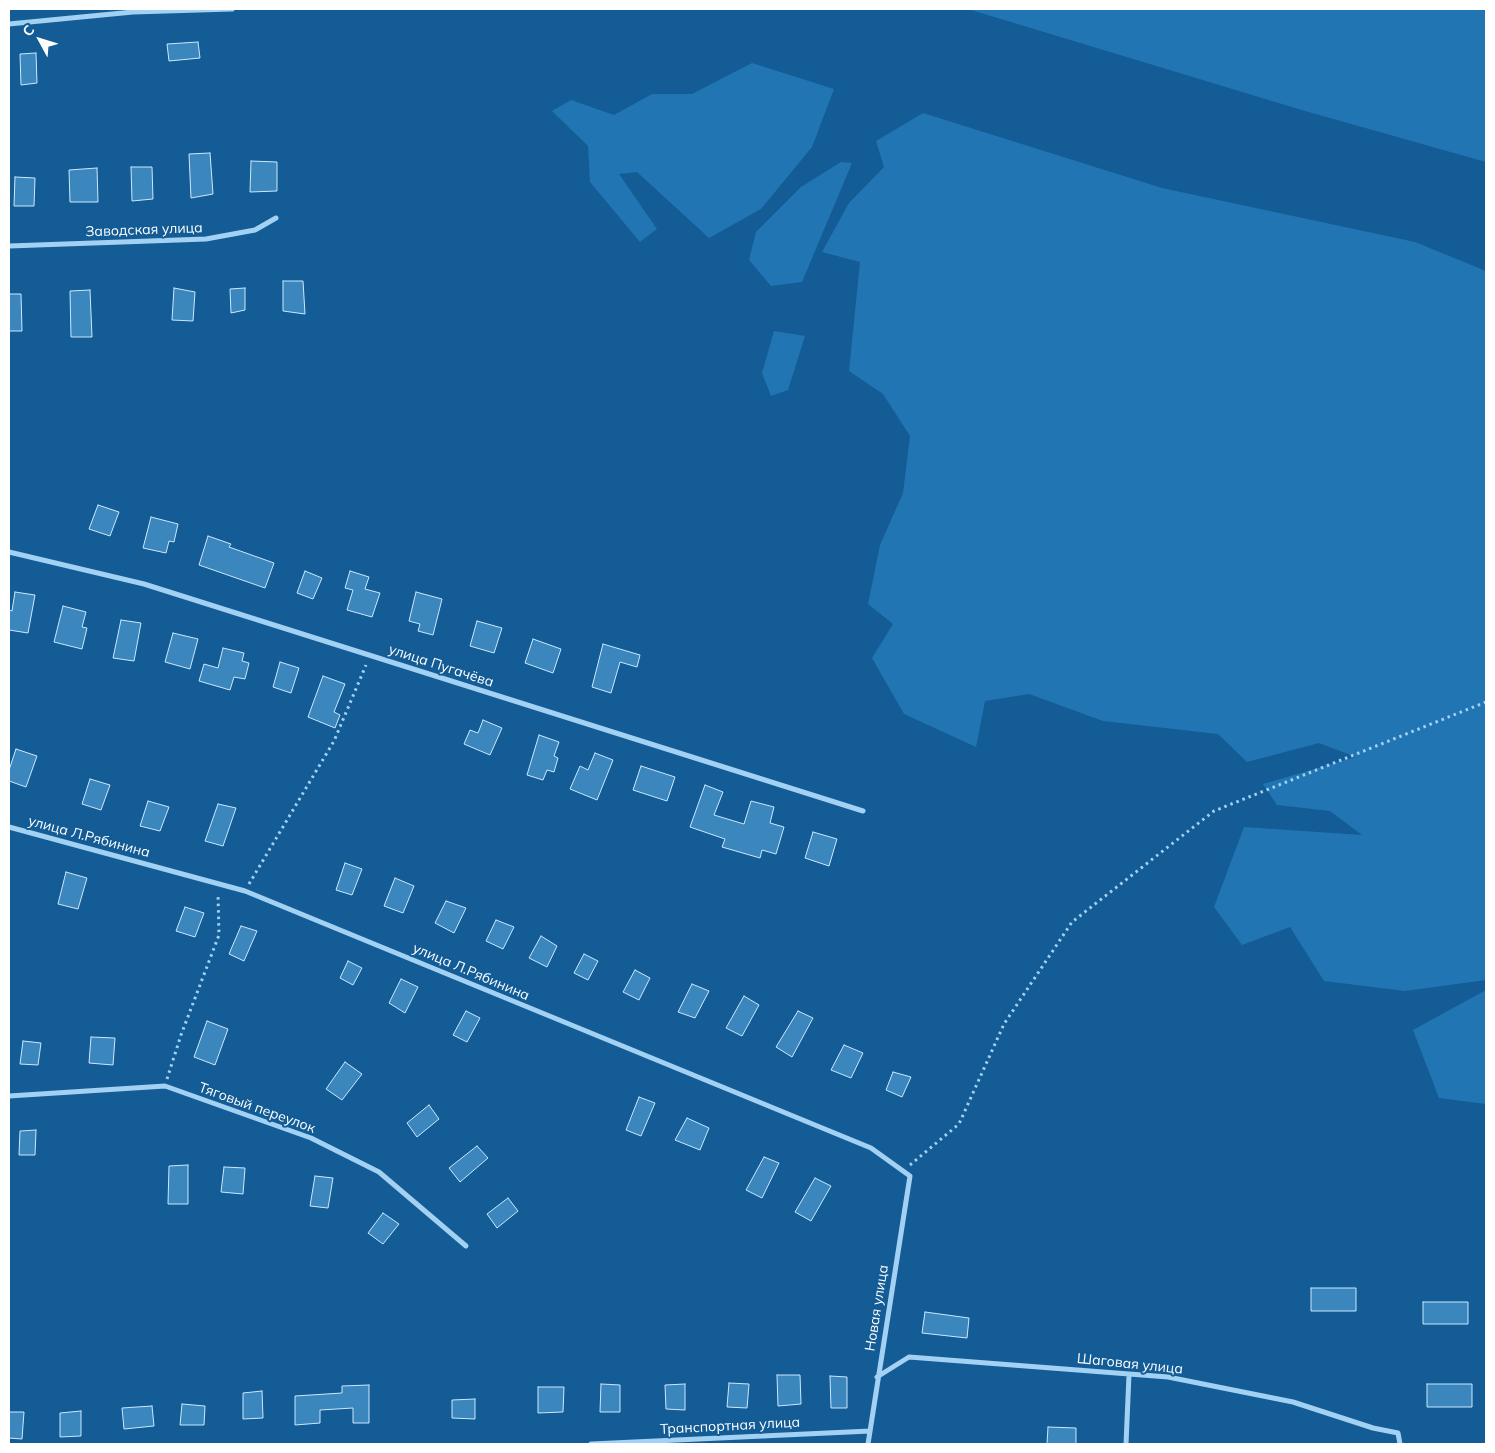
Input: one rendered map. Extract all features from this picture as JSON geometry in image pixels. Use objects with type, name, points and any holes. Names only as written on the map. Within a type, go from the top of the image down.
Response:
[{"type":"street","points":[[9,24],[133,12],[232,9]]},
{"type":"street","name":"Заводская улица","points":[[9,246],[206,239],[255,230],[276,218]]},
{"type":"street","name":"улица Пугачёва","points":[[9,552],[144,584],[863,811]]},
{"type":"street","name":"улица Л.Рябинина","points":[[9,827],[245,890],[871,1148],[910,1176]]},
{"type":"street","name":"Тяговый переулок","points":[[9,1096],[165,1086],[311,1138],[379,1172],[466,1246]]},
{"type":"street","name":"Новая улица","points":[[868,1444],[910,1176]]},
{"type":"street","name":"Шаговая улица","points":[[877,1377],[909,1357],[1168,1377],[1293,1402],[1374,1428],[1398,1433],[1400,1444]]},
{"type":"street","points":[[1126,1444],[1129,1375]]},
{"type":"street","name":"Транспортная улица","points":[[591,1444],[870,1431]]},
{"type":"path","points":[[245,890],[334,741],[370,655]]},
{"type":"path","points":[[903,1171],[959,1124],[1004,1024],[1072,922],[1214,810],[1486,702]]},
{"type":"path","points":[[165,1086],[180,1035],[219,935],[217,884]]},
{"type":"shaded area","points":[[968,9],[1486,9],[1486,162],[1305,111]]},
{"type":"shaded area","points":[[752,63],[834,89],[812,147],[761,209],[709,238],[637,172],[619,174],[657,229],[640,242],[590,182],[588,146],[552,111],[571,100],[614,115],[652,94],[692,94]]},
{"type":"shaded area","points":[[923,113],[1162,188],[1415,242],[1486,271],[1486,980],[1405,991],[1324,981],[1290,927],[1242,945],[1214,907],[1244,827],[1362,835],[1330,811],[1277,805],[1263,784],[1356,757],[1319,743],[1247,762],[1218,734],[1103,721],[1029,694],[985,701],[976,747],[904,714],[872,658],[893,624],[868,604],[880,545],[903,493],[910,436],[883,394],[849,371],[860,262],[822,252],[849,203],[884,167],[876,141]]},
{"type":"shaded area","points":[[841,162],[852,163],[802,282],[771,286],[749,260],[756,232],[801,187]]},
{"type":"shaded area","points":[[774,331],[805,336],[788,390],[771,396],[762,373]]},
{"type":"shaded area","points":[[1486,990],[1486,1104],[1439,1098],[1413,1030]]},
{"type":"building","points":[[198,42],[200,58],[169,61],[167,44]]},
{"type":"building","points":[[36,53],[37,83],[21,85],[20,54]]},
{"type":"building","points":[[210,153],[213,194],[191,198],[189,154]]},
{"type":"building","points":[[251,161],[277,162],[277,191],[250,192]]},
{"type":"building","points":[[131,167],[152,167],[153,199],[132,201]]},
{"type":"building","points":[[97,168],[98,202],[70,202],[69,170]]},
{"type":"building","points":[[15,177],[35,178],[34,206],[14,206]]},
{"type":"building","points":[[283,281],[303,281],[305,314],[283,311]]},
{"type":"building","points":[[174,288],[195,292],[193,321],[172,320]]},
{"type":"building","points":[[245,288],[245,310],[231,313],[230,289]]},
{"type":"building","points":[[90,290],[92,337],[71,337],[70,291]]},
{"type":"building","points":[[9,294],[21,294],[22,331],[9,331]]},
{"type":"building","points":[[98,505],[119,512],[110,536],[89,529]]},
{"type":"building","points":[[151,517],[178,524],[174,542],[169,541],[166,553],[143,548]]},
{"type":"building","points":[[208,536],[231,544],[229,547],[274,563],[265,588],[199,565]]},
{"type":"building","points":[[305,571],[322,578],[313,599],[297,593]]},
{"type":"building","points":[[350,571],[369,577],[365,589],[380,593],[372,617],[347,610],[353,590],[345,588]]},
{"type":"building","points":[[15,592],[35,595],[28,633],[9,630],[9,610],[12,611]]},
{"type":"building","points":[[416,592],[442,599],[433,635],[418,631],[420,624],[409,621]]},
{"type":"building","points":[[63,606],[86,612],[82,627],[87,628],[82,649],[54,642]]},
{"type":"building","points":[[121,620],[141,623],[134,661],[113,658]]},
{"type":"building","points":[[477,621],[502,628],[494,653],[470,646]]},
{"type":"building","points":[[173,633],[198,639],[190,669],[165,662]]},
{"type":"building","points":[[533,639],[561,649],[553,673],[525,663]]},
{"type":"building","points":[[603,644],[640,655],[637,667],[620,662],[611,693],[592,687]]},
{"type":"building","points":[[223,648],[244,653],[242,661],[249,663],[245,679],[234,677],[230,690],[199,681],[204,664],[218,668]]},
{"type":"building","points":[[280,662],[299,668],[291,693],[273,687]]},
{"type":"building","points":[[323,676],[345,684],[334,712],[340,715],[335,728],[308,717]]},
{"type":"building","points":[[483,720],[502,728],[490,755],[464,744],[470,730],[478,733]]},
{"type":"building","points":[[539,735],[559,742],[554,756],[558,758],[554,772],[547,770],[543,780],[527,775]]},
{"type":"building","points":[[16,749],[37,756],[26,787],[9,781],[9,770]]},
{"type":"building","points":[[595,753],[613,760],[597,800],[570,789],[580,766],[588,770]]},
{"type":"building","points":[[641,766],[675,777],[667,801],[633,790]]},
{"type":"building","points":[[90,779],[110,785],[101,810],[82,804]]},
{"type":"building","points":[[705,785],[723,792],[714,815],[744,824],[751,801],[774,807],[770,823],[784,827],[776,854],[762,850],[760,858],[722,847],[725,839],[690,827]]},
{"type":"building","points":[[148,801],[169,807],[160,831],[140,826]]},
{"type":"building","points":[[218,804],[236,808],[223,846],[205,841]]},
{"type":"building","points":[[813,832],[837,839],[829,866],[805,858]]},
{"type":"building","points":[[345,863],[362,869],[352,895],[336,890]]},
{"type":"building","points":[[66,872],[87,878],[78,909],[58,904]]},
{"type":"building","points":[[395,878],[414,886],[403,913],[384,906]]},
{"type":"building","points":[[446,901],[466,908],[454,933],[435,923]]},
{"type":"building","points":[[185,907],[204,913],[195,937],[176,931]]},
{"type":"building","points":[[496,920],[514,927],[503,949],[486,941]]},
{"type":"building","points":[[241,926],[257,931],[244,961],[229,954]]},
{"type":"building","points":[[541,936],[557,946],[547,967],[529,958]]},
{"type":"building","points":[[584,954],[598,961],[588,980],[574,973]]},
{"type":"building","points":[[348,961],[362,968],[353,985],[340,978]]},
{"type":"building","points":[[635,970],[650,978],[639,1000],[623,992]]},
{"type":"building","points":[[401,979],[418,987],[405,1013],[389,1003]]},
{"type":"building","points":[[692,984],[709,991],[695,1018],[678,1012]]},
{"type":"building","points":[[744,996],[759,1005],[742,1036],[726,1028]]},
{"type":"building","points":[[466,1011],[480,1018],[467,1042],[453,1035]]},
{"type":"building","points":[[798,1011],[813,1018],[792,1057],[776,1047]]},
{"type":"building","points":[[207,1021],[228,1029],[215,1065],[194,1057]]},
{"type":"building","points":[[91,1037],[115,1038],[113,1065],[89,1063]]},
{"type":"building","points":[[23,1041],[41,1043],[38,1065],[20,1064]]},
{"type":"building","points":[[844,1045],[863,1053],[851,1078],[831,1070]]},
{"type":"building","points":[[345,1062],[362,1074],[342,1100],[326,1089]]},
{"type":"building","points":[[893,1072],[911,1077],[902,1097],[886,1090]]},
{"type":"building","points":[[639,1097],[655,1103],[641,1136],[626,1130]]},
{"type":"building","points":[[429,1105],[439,1119],[417,1137],[407,1123]]},
{"type":"building","points":[[687,1118],[709,1128],[700,1150],[675,1140]]},
{"type":"building","points":[[36,1130],[35,1155],[19,1155],[20,1131]]},
{"type":"building","points":[[477,1146],[488,1158],[460,1182],[449,1168]]},
{"type":"building","points":[[764,1157],[779,1163],[762,1198],[746,1190]]},
{"type":"building","points":[[188,1165],[188,1204],[168,1204],[169,1166]]},
{"type":"building","points":[[224,1167],[245,1168],[243,1194],[221,1192]]},
{"type":"building","points":[[315,1176],[333,1178],[328,1208],[310,1206]]},
{"type":"building","points":[[815,1178],[831,1186],[811,1221],[795,1212]]},
{"type":"building","points":[[508,1198],[518,1211],[497,1228],[487,1214]]},
{"type":"building","points":[[383,1213],[399,1224],[383,1244],[368,1233]]},
{"type":"building","points":[[1311,1288],[1356,1288],[1356,1311],[1311,1311]]},
{"type":"building","points":[[1423,1302],[1468,1302],[1468,1324],[1423,1324]]},
{"type":"building","points":[[925,1312],[969,1318],[967,1338],[922,1333]]},
{"type":"building","points":[[777,1375],[800,1375],[801,1404],[778,1406]]},
{"type":"building","points":[[830,1376],[847,1377],[847,1408],[831,1408]]},
{"type":"building","points":[[729,1383],[749,1384],[747,1408],[727,1407]]},
{"type":"building","points":[[601,1384],[620,1385],[620,1412],[600,1412]]},
{"type":"building","points":[[685,1384],[685,1410],[666,1409],[665,1385]]},
{"type":"building","points":[[1427,1384],[1472,1384],[1472,1407],[1427,1407]]},
{"type":"building","points":[[369,1385],[369,1423],[353,1423],[353,1408],[320,1410],[320,1423],[295,1425],[295,1396],[342,1393],[342,1386]]},
{"type":"building","points":[[538,1387],[564,1387],[563,1412],[538,1413]]},
{"type":"building","points":[[262,1391],[263,1418],[243,1419],[243,1393]]},
{"type":"building","points":[[475,1399],[475,1419],[452,1418],[452,1400]]},
{"type":"building","points":[[182,1404],[205,1406],[204,1425],[180,1425]]},
{"type":"building","points":[[152,1406],[154,1426],[124,1429],[122,1408]]},
{"type":"building","points":[[81,1411],[81,1436],[60,1437],[60,1413]]},
{"type":"building","points":[[9,1412],[24,1412],[22,1439],[9,1438]]},
{"type":"building","points":[[1048,1427],[1076,1428],[1076,1444],[1047,1444]]}]
